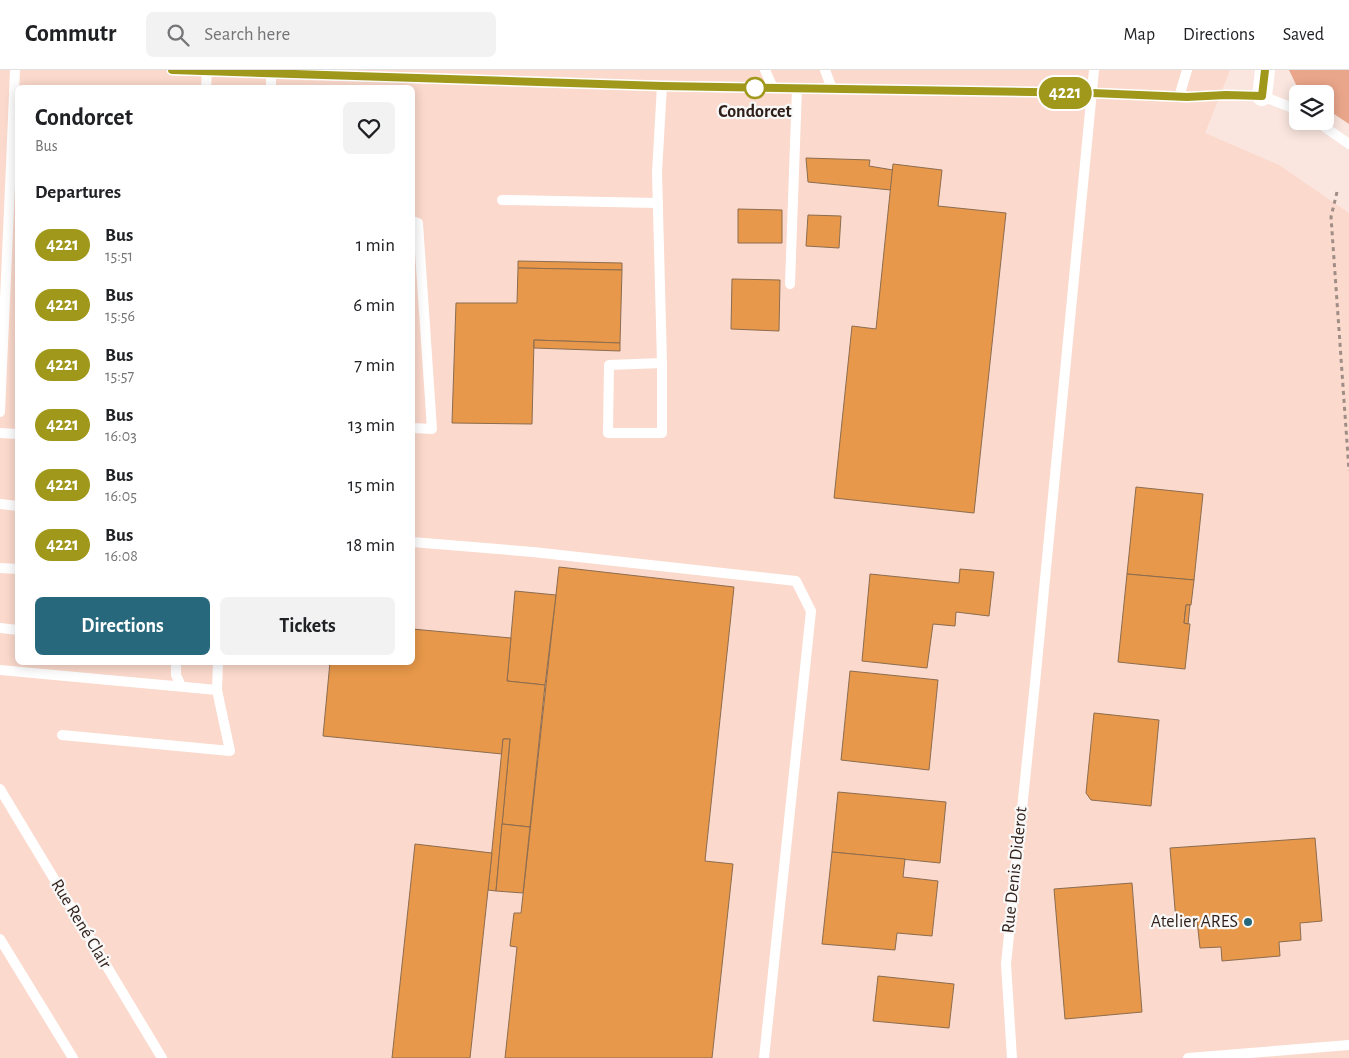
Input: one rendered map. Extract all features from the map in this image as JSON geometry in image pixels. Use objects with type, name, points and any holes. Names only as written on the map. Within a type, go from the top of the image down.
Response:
[{"type":"street","points":[[1262,96],[1265,70]]},
{"type":"lane","points":[[16,70],[16,85]]},
{"type":"lane","points":[[172,70],[662,86],[1262,96],[1289,106]]},
{"type":"lane","points":[[766,70],[773,88]]},
{"type":"lane","points":[[825,70],[832,89]]},
{"type":"lane","name":"Rue Denis Diderot","points":[[1012,1058],[1006,964],[1094,70]]},
{"type":"lane","points":[[1179,96],[1187,70]]},
{"type":"lane","points":[[206,85],[207,71]]},
{"type":"lane","points":[[271,73],[271,85]]},
{"type":"lane","points":[[662,86],[657,172],[662,363],[662,433],[608,433],[610,365],[662,363]]},
{"type":"lane","points":[[790,284],[797,88]]},
{"type":"lane","points":[[0,412],[15,118]]},
{"type":"lane","points":[[1329,130],[1349,144]]},
{"type":"lane","points":[[502,200],[658,203]]},
{"type":"lane","points":[[415,222],[418,223],[432,429],[415,428]]},
{"type":"lane","points":[[0,433],[15,434]]},
{"type":"lane","points":[[0,504],[15,506]]},
{"type":"lane","points":[[415,542],[533,552],[796,581],[810,611],[764,1058]]},
{"type":"lane","points":[[0,568],[15,570]]},
{"type":"lane","points":[[0,628],[15,630]]},
{"type":"lane","points":[[176,665],[176,675],[181,686]]},
{"type":"lane","points":[[62,735],[230,751],[218,690],[218,665]]},
{"type":"lane","points":[[0,670],[218,690]]},
{"type":"lane","name":"Rue René Clair","points":[[0,789],[162,1058]]},
{"type":"lane","points":[[0,939],[73,1058]]},
{"type":"lane","points":[[1188,1058],[1349,1045]]},
{"type":"path","points":[[1337,192],[1331,217],[1349,471]]},
{"type":"shaded area","points":[[0,70],[1230,70],[1205,133],[1279,165],[1349,213],[1349,1058],[0,1058]]},
{"type":"shaded area","points":[[1289,70],[1349,70],[1349,124],[1334,114],[1334,85],[1296,84]]},
{"type":"building","points":[[806,158],[870,160],[869,166],[893,170],[891,190],[808,182]]},
{"type":"building","points":[[893,164],[942,170],[938,206],[1006,213],[974,513],[834,498],[852,326],[876,329]]},
{"type":"building","points":[[738,209],[782,210],[782,243],[738,243]]},
{"type":"building","points":[[808,215],[841,216],[839,248],[806,246]]},
{"type":"building","points":[[518,261],[622,263],[622,270],[518,268]]},
{"type":"building","points":[[518,268],[622,270],[620,343],[534,340],[532,424],[452,423],[456,303],[517,303]]},
{"type":"building","points":[[732,279],[780,280],[779,331],[731,329]]},
{"type":"building","points":[[534,340],[620,343],[620,351],[534,348]]},
{"type":"building","points":[[1136,487],[1203,494],[1194,580],[1127,574]]},
{"type":"building","points":[[559,567],[734,587],[705,861],[733,864],[712,1058],[505,1058],[517,947],[510,946],[514,913],[521,913]]},
{"type":"building","points":[[960,569],[994,572],[989,616],[956,612],[955,626],[933,624],[927,668],[862,661],[870,574],[959,583]]},
{"type":"building","points":[[1127,574],[1194,580],[1191,605],[1186,605],[1184,623],[1190,624],[1185,669],[1118,662]]},
{"type":"building","points":[[515,591],[556,595],[545,685],[507,681]]},
{"type":"building","points":[[1186,605],[1190,605],[1188,624],[1184,623]]},
{"type":"building","points":[[415,629],[511,638],[507,681],[545,685],[530,827],[502,824],[510,739],[503,739],[502,754],[323,736],[330,665],[415,665]]},
{"type":"building","points":[[850,671],[938,680],[929,770],[841,760]]},
{"type":"building","points":[[1094,713],[1159,720],[1151,806],[1091,800],[1086,793]]},
{"type":"building","points":[[503,739],[510,739],[496,891],[488,890]]},
{"type":"building","points":[[838,792],[946,802],[940,863],[832,852]]},
{"type":"building","points":[[502,824],[530,827],[523,893],[496,891]]},
{"type":"building","points":[[1315,838],[1322,921],[1300,923],[1301,940],[1279,942],[1280,956],[1222,961],[1221,947],[1200,948],[1197,920],[1176,921],[1170,848]]},
{"type":"building","points":[[415,844],[492,853],[470,1058],[392,1058]]},
{"type":"building","points":[[832,852],[905,859],[903,877],[938,881],[932,936],[897,933],[895,950],[822,944]]},
{"type":"building","points":[[1132,883],[1142,1012],[1065,1019],[1054,889]]},
{"type":"building","points":[[878,976],[954,984],[949,1028],[873,1021]]},
{"type":"bus line","name":"4221","points":[[172,70],[662,86],[1092,93],[1187,97],[1262,96],[1265,70]]},
{"type":"place","name":"Condorcet","points":[[755,88]]},
{"type":"place","name":"Atelier ARES","points":[[1248,922]]}]
